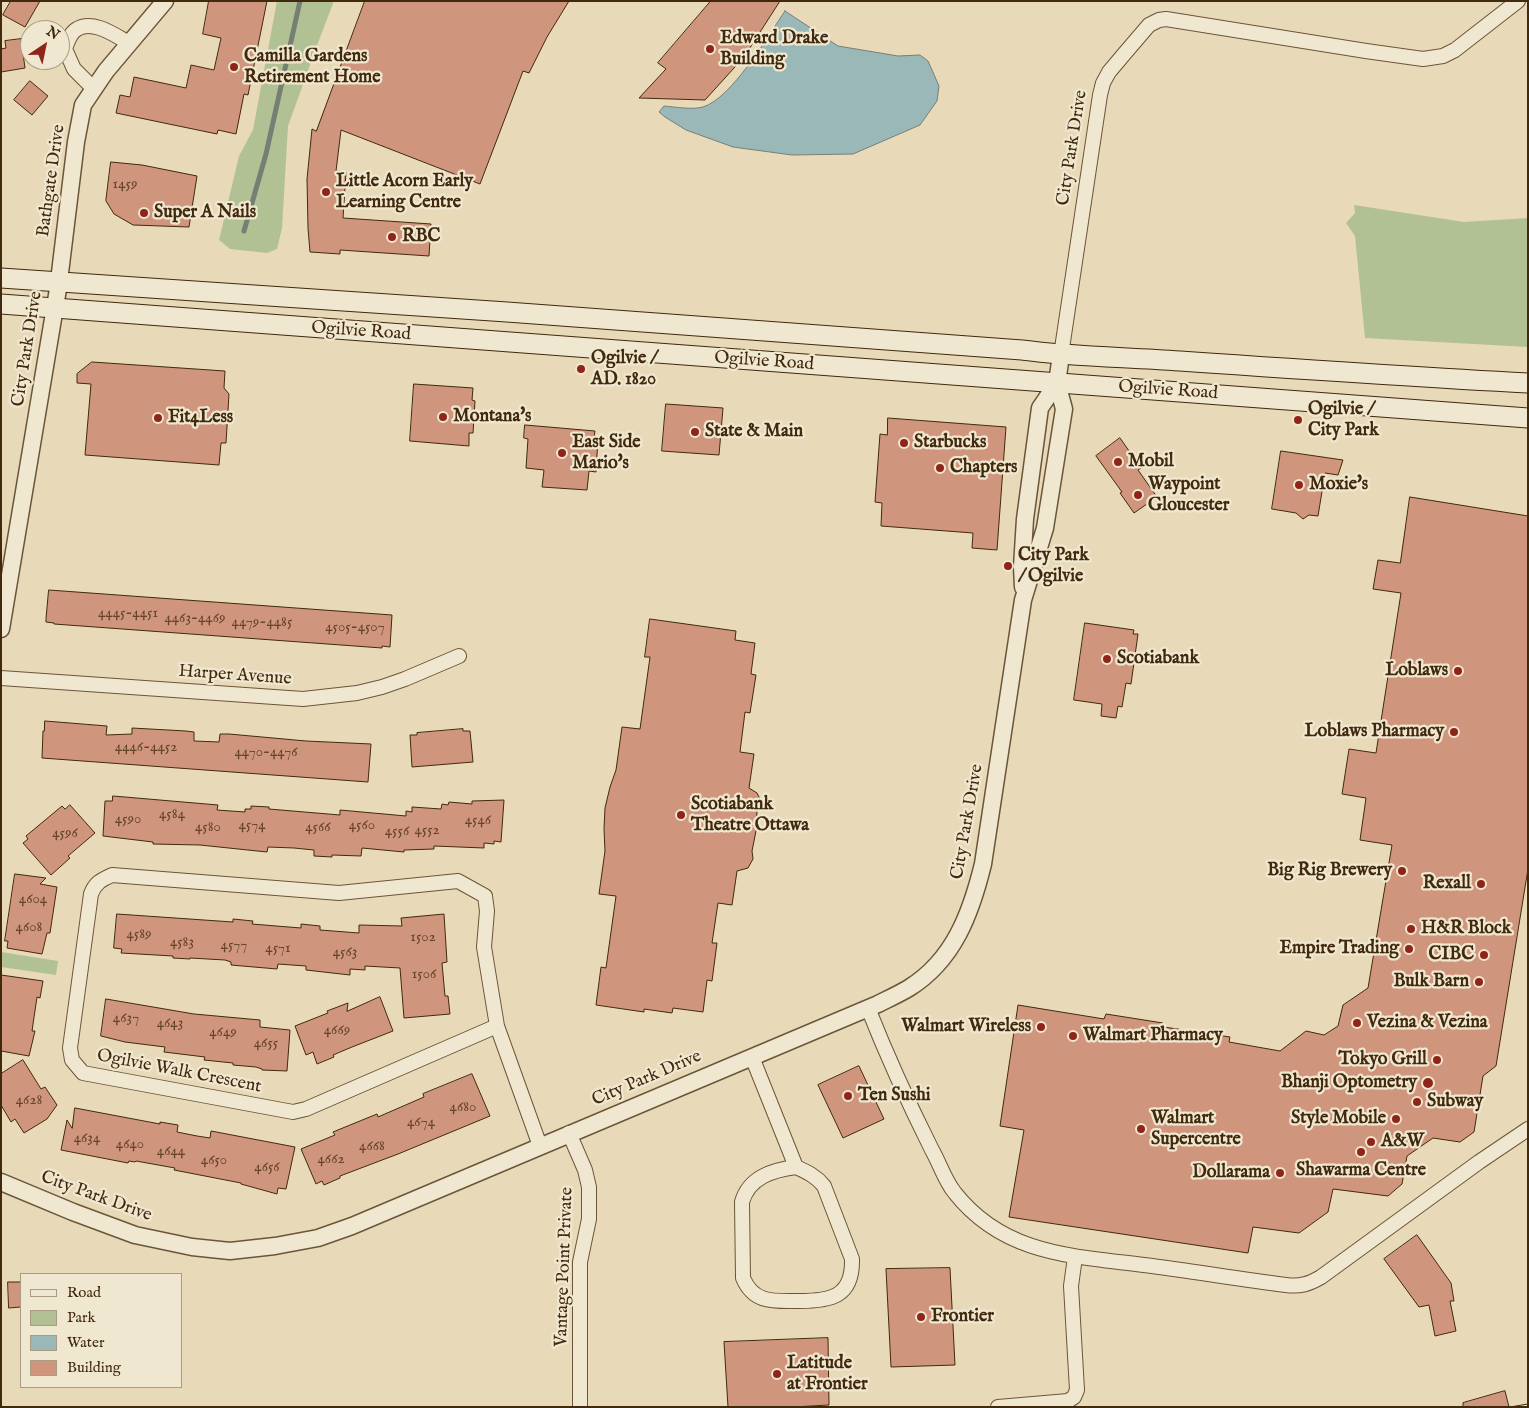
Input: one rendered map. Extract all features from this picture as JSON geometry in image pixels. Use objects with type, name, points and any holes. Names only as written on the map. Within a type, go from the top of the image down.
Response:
[{"type":"main road","name":"Ogilvie Road","points":[[1,278],[547,315],[1022,350],[1061,355],[1120,357],[1358,374],[1528,383]]},
{"type":"main road","name":"Ogilvie Road","points":[[1,304],[1528,418]]},
{"type":"street","name":"Bathgate Drive","points":[[59,282],[76,142],[83,105],[93,88],[165,1]]},
{"type":"street","name":"City Park Drive","points":[[1,1182],[135,1235],[192,1247],[230,1251],[275,1246],[318,1238],[868,1008],[909,988],[929,973],[948,954],[964,924],[977,892],[983,864],[1023,600],[1045,528],[1064,409],[1057,384],[1100,95],[1103,83],[1109,72],[1149,25],[1160,20],[1166,19],[1423,59],[1443,56],[1455,50],[1518,1]]},
{"type":"street","points":[[93,88],[74,69],[65,50],[70,38],[77,29],[90,26],[107,31],[129,43]]},
{"type":"street","name":"City Park Drive","points":[[1,629],[59,282]]},
{"type":"street","name":"City Park Drive","points":[[1023,600],[1022,567],[1025,519],[1040,408],[1057,384]]},
{"type":"street","name":"Harper Avenue","points":[[1,678],[303,700],[357,693],[382,687],[459,656]]},
{"type":"street","name":"Ogilvie Walk Crescent","points":[[112,876],[339,893],[458,881],[485,896],[487,911],[484,947],[497,1026],[306,1109],[292,1112],[83,1073],[72,1060],[70,1048],[91,894],[94,885],[112,876]]},
{"type":"street","points":[[868,1008],[923,1132],[954,1192],[978,1216],[1018,1242],[1075,1257],[1286,1285],[1304,1285],[1321,1277],[1479,1162],[1528,1129]]},
{"type":"street","points":[[497,1026],[540,1146]]},
{"type":"street","points":[[752,1057],[802,1170],[820,1181],[824,1186],[852,1259],[852,1272],[846,1287],[834,1297],[819,1301],[765,1300],[754,1294],[743,1278],[742,1202],[751,1185],[765,1175],[783,1169],[802,1170]]},
{"type":"street","name":"Vantage Point Private","points":[[569,1133],[585,1170],[589,1187],[589,1219],[580,1262],[580,1407]]},
{"type":"street","points":[[998,1407],[1068,1401],[1074,1397],[1077,1390],[1071,1286],[1075,1257]]},
{"type":"green space","points":[[277,1],[334,1],[288,126],[282,228],[277,249],[267,253],[230,249],[219,240],[239,156],[253,130]]},
{"type":"green space","points":[[1354,205],[1464,222],[1528,218],[1528,347],[1365,338],[1355,236],[1346,223],[1355,213]]},
{"type":"green space","points":[[1,952],[58,961],[56,975],[1,967]]},
{"type":"water","points":[[785,11],[838,46],[898,56],[920,55],[928,61],[939,86],[937,101],[920,125],[853,154],[792,155],[733,147],[686,130],[659,112],[664,106],[703,107],[726,92],[759,50]]},
{"type":"building","points":[[11,1],[40,1],[29,20],[20,20],[20,24],[3,15]]},
{"type":"building","name":"Camilla Gardens Retirement Home","points":[[209,1],[267,1],[248,95],[244,94],[236,134],[218,130],[217,134],[116,113],[120,95],[130,97],[134,77],[186,88],[191,65],[214,70],[221,38],[203,34]]},
{"type":"building","points":[[365,1],[569,1],[547,37],[529,73],[523,71],[480,184],[341,130],[336,171],[346,172],[343,218],[431,224],[429,256],[340,250],[340,254],[310,252],[307,179],[312,129],[316,131]]},
{"type":"building","name":"Edward Drake Building","points":[[711,1],[780,1],[744,57],[705,100],[639,98],[666,69],[658,63]]},
{"type":"building","points":[[20,39],[20,69],[1,72],[1,49],[6,48],[5,41]]},
{"type":"building","points":[[30,81],[48,96],[32,115],[14,100]]},
{"type":"building","points":[[111,162],[142,165],[197,176],[189,227],[133,225],[114,214],[106,201]]},
{"type":"building","name":"Fit4Less","points":[[92,362],[225,371],[224,388],[229,394],[226,443],[221,443],[219,465],[85,455],[91,384],[77,383],[77,374]]},
{"type":"building","name":"Montana's","points":[[414,384],[473,388],[472,400],[475,401],[473,433],[469,433],[469,446],[410,441]]},
{"type":"building","name":"State & Main","points":[[666,404],[723,408],[719,455],[662,451]]},
{"type":"building","name":"Chapters","points":[[888,418],[1006,427],[997,550],[972,548],[973,533],[881,526],[882,503],[875,502],[880,434],[887,435]]},
{"type":"building","name":"East Side Mario's","points":[[525,425],[595,431],[594,438],[598,438],[596,472],[589,471],[587,490],[542,487],[544,470],[526,468],[528,439],[524,438]]},
{"type":"building","points":[[1120,438],[1141,468],[1138,470],[1157,497],[1134,513],[1120,493],[1122,492],[1096,456]]},
{"type":"building","name":"Moxie's","points":[[1281,451],[1343,460],[1338,475],[1325,473],[1318,516],[1309,515],[1303,519],[1296,513],[1272,509]]},
{"type":"building","points":[[1410,497],[1528,516],[1528,869],[1496,1066],[1483,1076],[1474,1132],[1460,1142],[1433,1138],[1407,1156],[1402,1184],[1388,1196],[1333,1189],[1328,1212],[1299,1233],[1253,1227],[1248,1253],[1009,1217],[1024,1130],[1000,1126],[1018,1005],[1104,1019],[1106,1014],[1163,1023],[1164,1027],[1230,1037],[1229,1042],[1280,1051],[1306,1031],[1324,1035],[1338,1026],[1343,1005],[1368,988],[1392,845],[1360,840],[1366,798],[1342,794],[1349,749],[1376,753],[1401,593],[1373,589],[1378,560],[1400,563]]},
{"type":"building","points":[[49,590],[392,615],[390,647],[382,646],[382,648],[54,624],[46,622]]},
{"type":"building","name":"Scotiabank Theatre Ottawa","points":[[650,619],[736,631],[735,640],[755,643],[751,674],[756,675],[750,713],[745,712],[740,752],[754,754],[749,788],[757,793],[761,806],[757,811],[752,851],[753,859],[748,868],[737,871],[732,905],[718,903],[712,943],[717,943],[712,981],[707,980],[703,1012],[673,1008],[672,1013],[644,1009],[644,1012],[596,1005],[601,967],[606,968],[616,896],[599,894],[605,851],[605,808],[616,770],[622,727],[640,729],[650,657],[645,657]]},
{"type":"building","name":"Scotiabank","points":[[1085,623],[1134,630],[1133,634],[1138,634],[1131,684],[1126,683],[1122,707],[1118,706],[1116,718],[1101,716],[1102,704],[1074,700]]},
{"type":"building","points":[[45,721],[107,726],[106,735],[132,734],[132,728],[194,732],[194,741],[219,742],[220,734],[229,734],[306,741],[371,744],[368,782],[42,758]]},
{"type":"building","points":[[463,729],[463,731],[470,731],[473,762],[412,767],[410,735]]},
{"type":"building","points":[[113,796],[218,805],[217,810],[245,812],[245,809],[251,809],[251,806],[340,815],[340,810],[406,816],[406,811],[412,812],[412,807],[441,809],[442,804],[448,805],[449,802],[472,804],[472,801],[504,800],[501,842],[494,841],[494,844],[484,843],[484,848],[434,846],[434,849],[404,850],[404,852],[362,848],[361,856],[332,855],[332,857],[314,856],[314,850],[294,848],[268,847],[267,852],[200,845],[153,844],[153,842],[103,836],[105,801],[112,801]]},
{"type":"building","points":[[70,805],[95,833],[68,856],[70,858],[51,875],[23,843],[28,839],[26,836],[62,806],[65,809]]},
{"type":"building","points":[[15,874],[46,878],[40,884],[57,887],[50,933],[47,933],[42,954],[7,948],[8,941],[5,941]]},
{"type":"building","points":[[117,914],[233,922],[233,919],[253,921],[252,924],[301,928],[301,924],[320,926],[320,930],[359,933],[359,925],[402,926],[401,918],[444,914],[447,962],[442,963],[445,996],[448,996],[450,1014],[404,1018],[400,968],[365,966],[365,970],[350,969],[350,975],[306,970],[306,966],[278,964],[277,969],[231,965],[231,962],[225,960],[121,953],[122,949],[114,948]]},
{"type":"building","points":[[1,975],[43,981],[40,998],[37,997],[32,1031],[35,1031],[29,1056],[1,1051]]},
{"type":"building","points":[[380,997],[393,1031],[333,1055],[334,1057],[317,1064],[313,1052],[306,1055],[295,1026],[348,1003],[347,1011]]},
{"type":"building","points":[[106,999],[194,1014],[260,1020],[260,1027],[290,1030],[287,1071],[262,1070],[256,1067],[233,1065],[233,1063],[204,1060],[205,1057],[164,1052],[165,1047],[125,1042],[101,1036]]},
{"type":"building","points":[[23,1060],[41,1089],[45,1087],[57,1105],[47,1119],[24,1133],[15,1119],[11,1122],[1,1105],[1,1074]]},
{"type":"building","name":"Ten Sushi","points":[[859,1066],[884,1119],[843,1138],[818,1085]]},
{"type":"building","points":[[472,1074],[490,1116],[340,1176],[340,1178],[324,1185],[322,1181],[316,1184],[301,1149],[335,1135],[333,1132],[377,1114],[378,1117],[424,1097],[423,1094]]},
{"type":"building","points":[[75,1108],[160,1124],[160,1122],[178,1125],[177,1132],[197,1136],[210,1138],[211,1131],[295,1147],[286,1189],[278,1188],[277,1194],[241,1183],[174,1170],[175,1168],[136,1161],[129,1161],[128,1163],[61,1150],[67,1120],[72,1128]]},
{"type":"building","points":[[1417,1235],[1451,1283],[1454,1301],[1450,1301],[1456,1331],[1435,1336],[1429,1305],[1419,1307],[1384,1259]]},
{"type":"building","name":"Frontier","points":[[950,1268],[955,1365],[891,1367],[886,1269]]},
{"type":"building","points":[[8,1282],[20,1282],[20,1307],[9,1308]]},
{"type":"building","name":"Latitude at Frontier","points":[[828,1338],[829,1405],[728,1407],[724,1342]]},
{"type":"building","points":[[1505,1391],[1509,1407],[1463,1407],[1463,1403]]},
{"type":"waterway","points":[[244,231],[266,154],[300,1]]},
{"type":"tram line","points":[[1510,1407],[1528,1404]]},
{"type":"place","name":"Edward Drake Building","points":[[710,49]]},
{"type":"place","name":"Camilla Gardens Retirement Home","points":[[234,67]]},
{"type":"place","name":"Little Acorn Early Learning Centre","points":[[326,192]]},
{"type":"place","name":"Super A Nails","points":[[144,213]]},
{"type":"place","name":"RBC","points":[[392,237]]},
{"type":"place","name":"Ogilvie / AD. 1820","points":[[581,369]]},
{"type":"place","name":"Montana's","points":[[443,417]]},
{"type":"place","name":"Fit4Less","points":[[158,418]]},
{"type":"place","name":"Ogilvie / City Park","points":[[1298,420]]},
{"type":"place","name":"State & Main","points":[[695,432]]},
{"type":"place","name":"Starbucks","points":[[904,443]]},
{"type":"place","name":"East Side Mario's","points":[[562,453]]},
{"type":"place","name":"Mobil","points":[[1118,462]]},
{"type":"place","name":"Chapters","points":[[940,468]]},
{"type":"place","name":"Moxie's","points":[[1299,485]]},
{"type":"place","name":"Waypoint Gloucester","points":[[1138,495]]},
{"type":"place","name":"City Park / Ogilvie","points":[[1008,566]]},
{"type":"place","name":"Scotiabank","points":[[1107,659]]},
{"type":"place","name":"Loblaws","points":[[1458,671]]},
{"type":"place","name":"Loblaws Pharmacy","points":[[1454,732]]},
{"type":"place","name":"Scotiabank Theatre Ottawa","points":[[681,815]]},
{"type":"place","name":"Big Rig Brewery","points":[[1402,871]]},
{"type":"place","name":"Rexall","points":[[1481,884]]},
{"type":"place","name":"H&R Block","points":[[1411,929]]},
{"type":"place","name":"Empire Trading","points":[[1409,949]]},
{"type":"place","name":"CIBC","points":[[1484,955]]},
{"type":"place","name":"Bulk Barn","points":[[1479,982]]},
{"type":"place","name":"Vezina & Vezina","points":[[1357,1023]]},
{"type":"place","name":"Walmart Wireless","points":[[1041,1027]]},
{"type":"place","name":"Walmart Pharmacy","points":[[1073,1036]]},
{"type":"place","name":"Tokyo Grill","points":[[1437,1060]]},
{"type":"place","name":"Bhanji Optometry","points":[[1428,1083]]},
{"type":"place","name":"Ten Sushi","points":[[848,1096]]},
{"type":"place","name":"Subway","points":[[1417,1102]]},
{"type":"place","name":"Style Mobile","points":[[1396,1119]]},
{"type":"place","name":"Walmart Supercentre","points":[[1141,1129]]},
{"type":"place","name":"A&W","points":[[1371,1142]]},
{"type":"place","name":"Shawarma Centre","points":[[1361,1152]]},
{"type":"place","name":"Dollarama","points":[[1280,1173]]},
{"type":"place","name":"Frontier","points":[[921,1317]]},
{"type":"place","name":"Latitude at Frontier","points":[[777,1374]]}]
